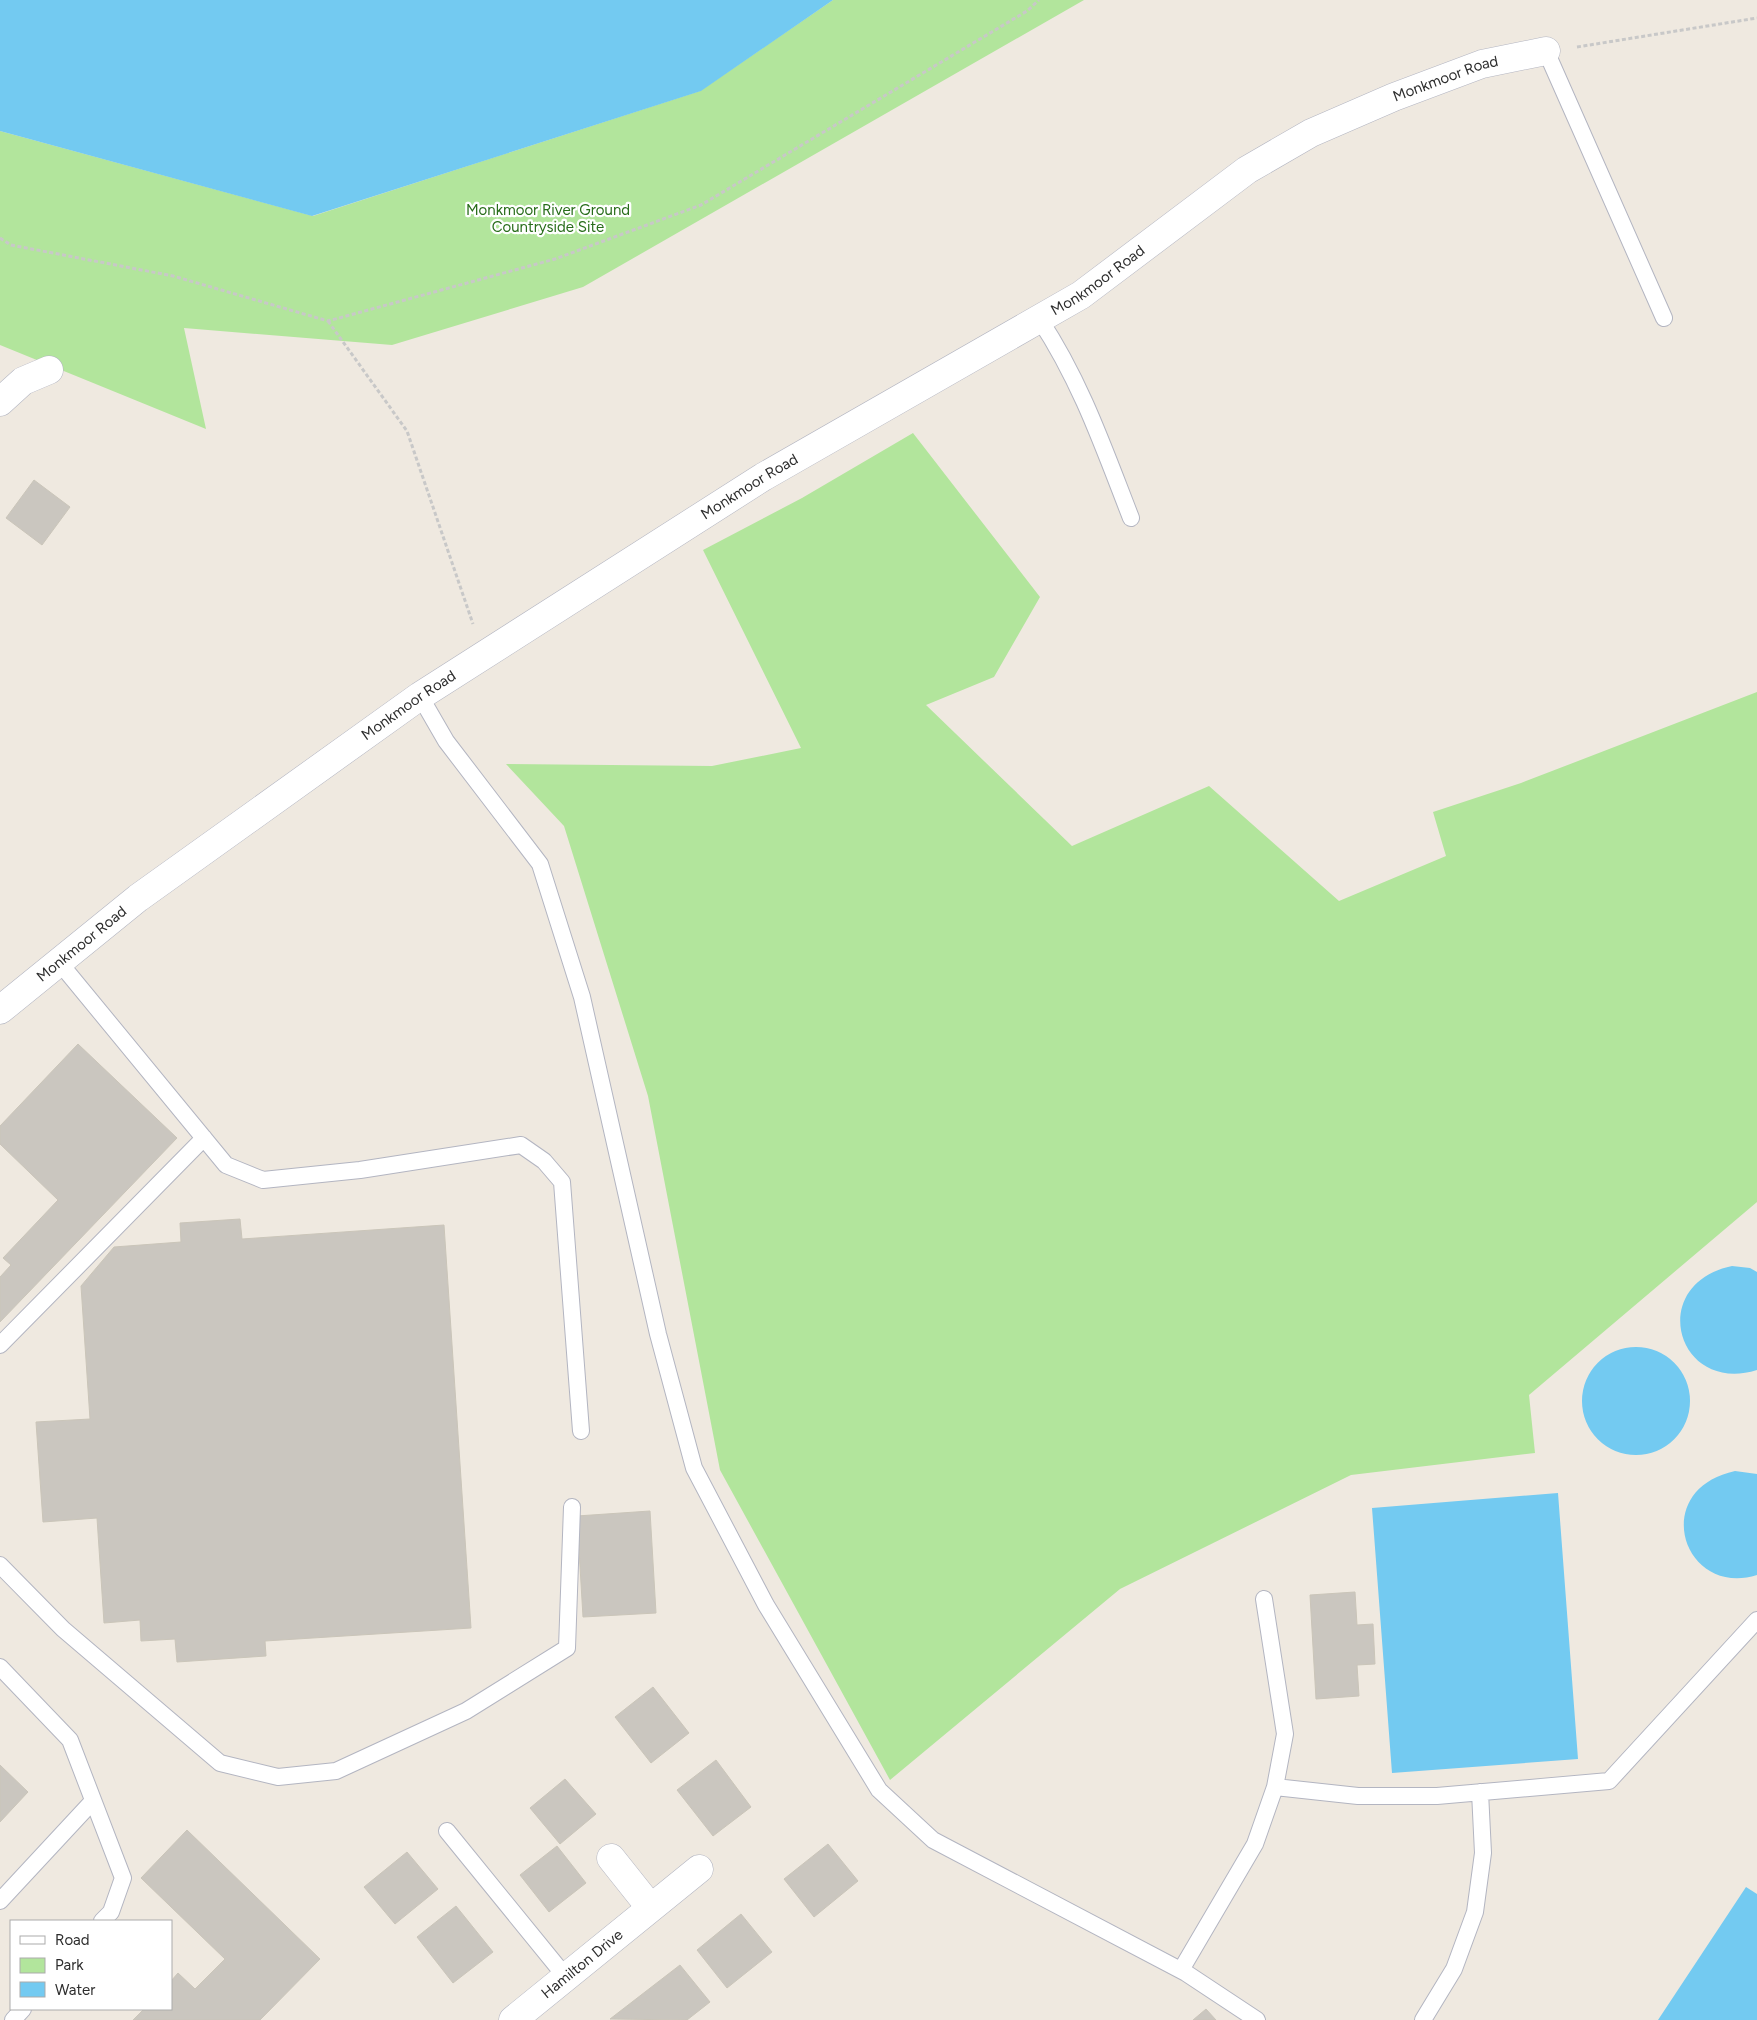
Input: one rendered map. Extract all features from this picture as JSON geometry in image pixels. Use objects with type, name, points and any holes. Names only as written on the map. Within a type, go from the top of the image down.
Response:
[{"type":"street","name":"Monkmoor Road","points":[[0,1010],[138,898],[420,696],[762,478],[1081,295],[1246,170],[1311,133],[1394,97],[1482,64],[1546,51]]},
{"type":"street","points":[[4,389],[49,370]]},
{"type":"street","points":[[611,1858],[650,1907]]},
{"type":"street","name":"Hamilton Drive","points":[[513,2020],[699,1869]]},
{"type":"lane","points":[[1546,51],[1664,318]]},
{"type":"lane","points":[[1040,320],[1064,356],[1094,421],[1131,518]]},
{"type":"lane","points":[[420,696],[446,741],[540,864],[582,997],[658,1334],[694,1468],[766,1605],[879,1790],[933,1840],[1181,1970],[1257,2020]]},
{"type":"lane","points":[[59,962],[226,1165],[263,1180],[360,1170],[521,1145],[544,1161],[562,1182],[580,1431]]},
{"type":"lane","points":[[0,1345],[204,1138]]},
{"type":"lane","points":[[0,1565],[62,1629],[220,1763],[278,1777],[336,1771],[466,1711],[567,1648],[572,1507]]},
{"type":"lane","points":[[1181,1970],[1255,1844],[1275,1787],[1285,1734],[1264,1599]]},
{"type":"lane","points":[[1275,1787],[1358,1796],[1437,1796],[1609,1781],[1757,1620]]},
{"type":"lane","points":[[0,1667],[70,1740],[92,1802],[123,1878],[110,1912],[103,1920]]},
{"type":"lane","points":[[1423,2020],[1454,1970],[1475,1912],[1483,1853],[1480,1792]]},
{"type":"lane","points":[[0,1901],[92,1802]]},
{"type":"lane","points":[[446,1832],[565,1976]]},
{"type":"lane","points":[[13,2020],[22,2010]]},
{"type":"path","points":[[0,238],[11,245],[173,276],[328,321],[555,259],[700,205],[1026,11],[1039,0]]},
{"type":"path","points":[[1546,51],[1757,18]]},
{"type":"path","points":[[328,321],[407,431],[476,630],[492,650]]},
{"type":"green space","name":"Monkmoor River Ground Countryside Site","points":[[833,0],[1084,0],[583,287],[392,345],[184,328],[206,429],[0,345],[0,131],[313,216],[700,91]]},
{"type":"green space","points":[[913,433],[1040,597],[994,677],[926,705],[1072,846],[1209,786],[1339,901],[1446,856],[1433,812],[1521,783],[1757,692],[1757,1202],[1529,1395],[1535,1453],[1351,1475],[1120,1589],[890,1780],[720,1470],[648,1096],[564,826],[506,764],[712,766],[801,748],[703,550],[802,498]]},
{"type":"water","points":[[0,0],[833,0],[701,91],[312,216],[0,131]]},
{"type":"water","points":[[1732,1266],[1750,1268],[1757,1272],[1757,1370],[1729,1373],[1707,1367],[1691,1353],[1682,1334],[1681,1313],[1688,1293],[1705,1277]]},
{"type":"water","points":[[1636,1347],[1657,1351],[1674,1363],[1686,1380],[1690,1401],[1686,1422],[1674,1439],[1657,1451],[1636,1455],[1615,1451],[1598,1439],[1586,1422],[1582,1401],[1586,1380],[1598,1363],[1615,1351]]},
{"type":"water","points":[[1735,1471],[1757,1474],[1757,1575],[1731,1578],[1710,1571],[1695,1557],[1686,1539],[1684,1518],[1691,1498],[1708,1482]]},
{"type":"water","points":[[1558,1493],[1578,1759],[1392,1773],[1372,1508]]},
{"type":"water","points":[[1746,1887],[1757,1894],[1757,2020],[1658,2020]]},
{"type":"building","points":[[34,480],[70,507],[42,545],[6,518]]},
{"type":"building","points":[[78,1044],[177,1138],[0,1322],[0,1277],[11,1265],[3,1258],[58,1200],[0,1144],[0,1126]]},
{"type":"building","points":[[240,1219],[242,1239],[444,1225],[471,1628],[265,1641],[266,1656],[177,1662],[175,1639],[141,1641],[140,1620],[104,1623],[97,1518],[43,1522],[36,1422],[90,1419],[81,1286],[114,1247],[181,1242],[180,1223]]},
{"type":"building","points":[[650,1511],[656,1613],[583,1617],[577,1516]]},
{"type":"building","points":[[1355,1592],[1357,1625],[1373,1624],[1375,1664],[1357,1665],[1359,1696],[1316,1699],[1310,1595]]},
{"type":"building","points":[[653,1687],[689,1733],[651,1763],[615,1717]]},
{"type":"building","points":[[716,1760],[751,1807],[713,1836],[677,1790]]},
{"type":"building","points":[[0,1765],[28,1792],[0,1822]]},
{"type":"building","points":[[565,1779],[596,1814],[560,1844],[530,1808]]},
{"type":"building","points":[[187,1830],[320,1959],[260,2020],[133,2020],[143,2010],[172,2010],[172,1980],[178,1973],[195,1989],[225,1959],[141,1878]]},
{"type":"building","points":[[828,1844],[858,1881],[814,1917],[784,1879]]},
{"type":"building","points":[[557,1846],[586,1883],[549,1912],[520,1875]]},
{"type":"building","points":[[407,1852],[438,1889],[395,1924],[364,1887]]},
{"type":"building","points":[[456,1906],[493,1952],[453,1983],[417,1937]]},
{"type":"building","points":[[741,1914],[772,1952],[727,1988],[697,1950]]},
{"type":"building","points":[[680,1965],[710,2002],[687,2020],[610,2019]]},
{"type":"building","points":[[1206,2009],[1216,2020],[1193,2020]]}]
